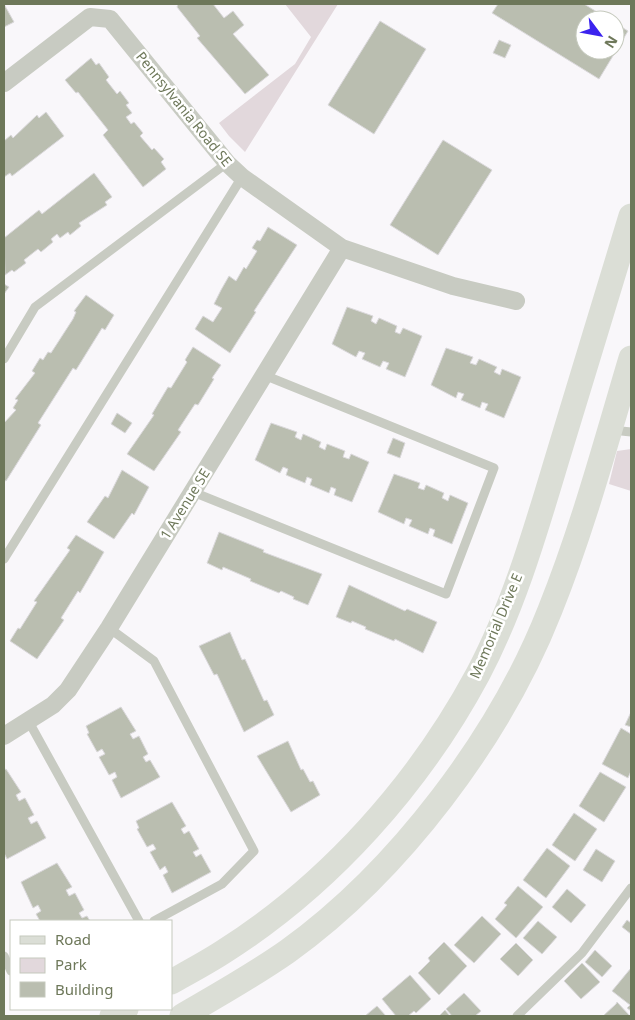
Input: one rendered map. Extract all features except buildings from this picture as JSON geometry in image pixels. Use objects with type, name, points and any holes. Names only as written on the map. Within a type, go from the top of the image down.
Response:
[{"type":"main road","name":"Memorial Drive E","points":[[172,981],[224,952],[266,922],[324,874],[378,816],[430,754],[478,673],[510,599],[540,514],[631,216]]},
{"type":"main road","points":[[182,1016],[289,950],[349,900],[408,841],[460,776],[511,692],[550,612],[580,530],[620,431],[631,358]]},
{"type":"main road","points":[[112,1016],[124,1010]]},
{"type":"street","name":"Pennsylvania Road SE","points":[[4,83],[90,17],[110,19],[227,163],[242,177],[342,248],[453,286],[516,301]]},
{"type":"street","name":"1 Avenue SE","points":[[4,736],[29,722],[68,690],[109,628],[342,248]]},
{"type":"lane","points":[[4,359],[35,308],[227,163]]},
{"type":"lane","points":[[4,559],[242,177]]},
{"type":"lane","points":[[193,492],[446,594],[494,468],[264,376]]},
{"type":"lane","points":[[109,628],[154,661],[254,851],[222,884],[156,920]]},
{"type":"lane","points":[[29,722],[138,920]]},
{"type":"lane","points":[[517,1016],[582,953],[631,888]]},
{"type":"lane","points":[[4,956],[10,969]]},
{"type":"green space","points":[[285,4],[338,4],[245,152],[219,123],[295,64],[311,37]]},
{"type":"green space","points":[[631,449],[631,491],[609,484],[617,451]]}]
